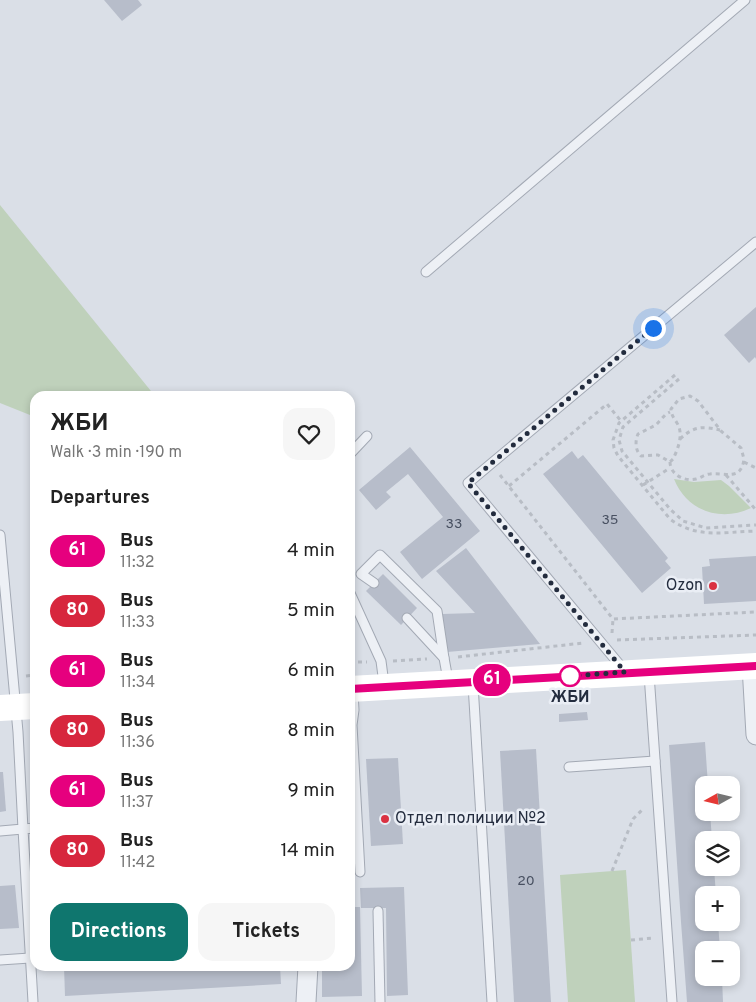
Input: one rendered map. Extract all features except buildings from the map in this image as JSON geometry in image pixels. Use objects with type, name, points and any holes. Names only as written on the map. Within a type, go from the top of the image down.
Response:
[{"type":"main road","points":[[355,688],[385,687],[455,674],[637,672],[754,666]]},
{"type":"street","points":[[754,666],[756,735]]},
{"type":"street","points":[[306,1002],[308,971]]},
{"type":"lane","points":[[426,272],[745,0]]},
{"type":"lane","points":[[672,1002],[655,761],[637,672],[468,483],[756,242]]},
{"type":"lane","points":[[355,449],[367,436]]},
{"type":"lane","points":[[0,535],[17,707],[30,958],[0,960]]},
{"type":"lane","points":[[374,583],[361,574],[380,555],[437,611],[455,674],[492,1002]]},
{"type":"lane","points":[[355,604],[381,661],[385,687]]},
{"type":"lane","points":[[407,618],[455,674]]},
{"type":"lane","points":[[569,767],[655,761]]},
{"type":"lane","points":[[355,780],[360,872]]},
{"type":"lane","points":[[0,830],[30,828]]},
{"type":"lane","points":[[378,911],[380,1002]]},
{"type":"lane","points":[[31,971],[33,1002]]},
{"type":"path","points":[[675,375],[619,423],[614,435],[614,448],[618,456],[670,518],[686,528],[706,534],[756,530]]},
{"type":"path","points":[[679,380],[623,427],[619,443],[622,451],[675,514],[688,523],[706,528],[756,525]]},
{"type":"path","points":[[670,412],[681,435],[676,453],[670,462],[670,468],[677,475],[686,479],[696,479],[707,474],[726,475],[737,473],[744,462],[744,456],[740,448],[721,431],[698,401],[693,397],[687,396],[678,399],[672,405],[670,412],[656,425],[640,432],[636,441],[636,450],[641,456],[658,455],[670,462]]},
{"type":"path","points":[[509,486],[607,404],[621,421]]},
{"type":"path","points":[[680,440],[692,430],[708,428],[721,431]]},
{"type":"path","points":[[744,462],[756,468]]},
{"type":"path","points":[[491,464],[613,619],[612,640],[756,635]]},
{"type":"path","points":[[643,485],[670,468]]},
{"type":"path","points":[[726,475],[756,510]]},
{"type":"path","points":[[613,619],[756,612]]},
{"type":"path","points":[[355,662],[381,661],[455,674],[592,642]]},
{"type":"path","points":[[612,871],[633,819],[657,796]]},
{"type":"path","points":[[631,940],[667,937]]},
{"type":"green space","points":[[0,205],[151,391],[30,391],[30,415],[0,403]]},
{"type":"green space","points":[[674,479],[694,482],[721,480],[751,508],[728,514],[716,514],[705,511],[687,499],[679,490]]},
{"type":"green space","points":[[626,870],[635,1002],[568,1002],[560,875]]},
{"type":"bus line","name":"61","points":[[355,689],[756,666]]},
{"type":"place","name":"Ozon","points":[[713,586]]},
{"type":"place","name":"ЖБИ","points":[[570,676]]},
{"type":"place","name":"Отдел полиции №2","points":[[385,819]]},
{"type":"route","points":[[570,676],[625,672],[468,483],[653,328]]}]
